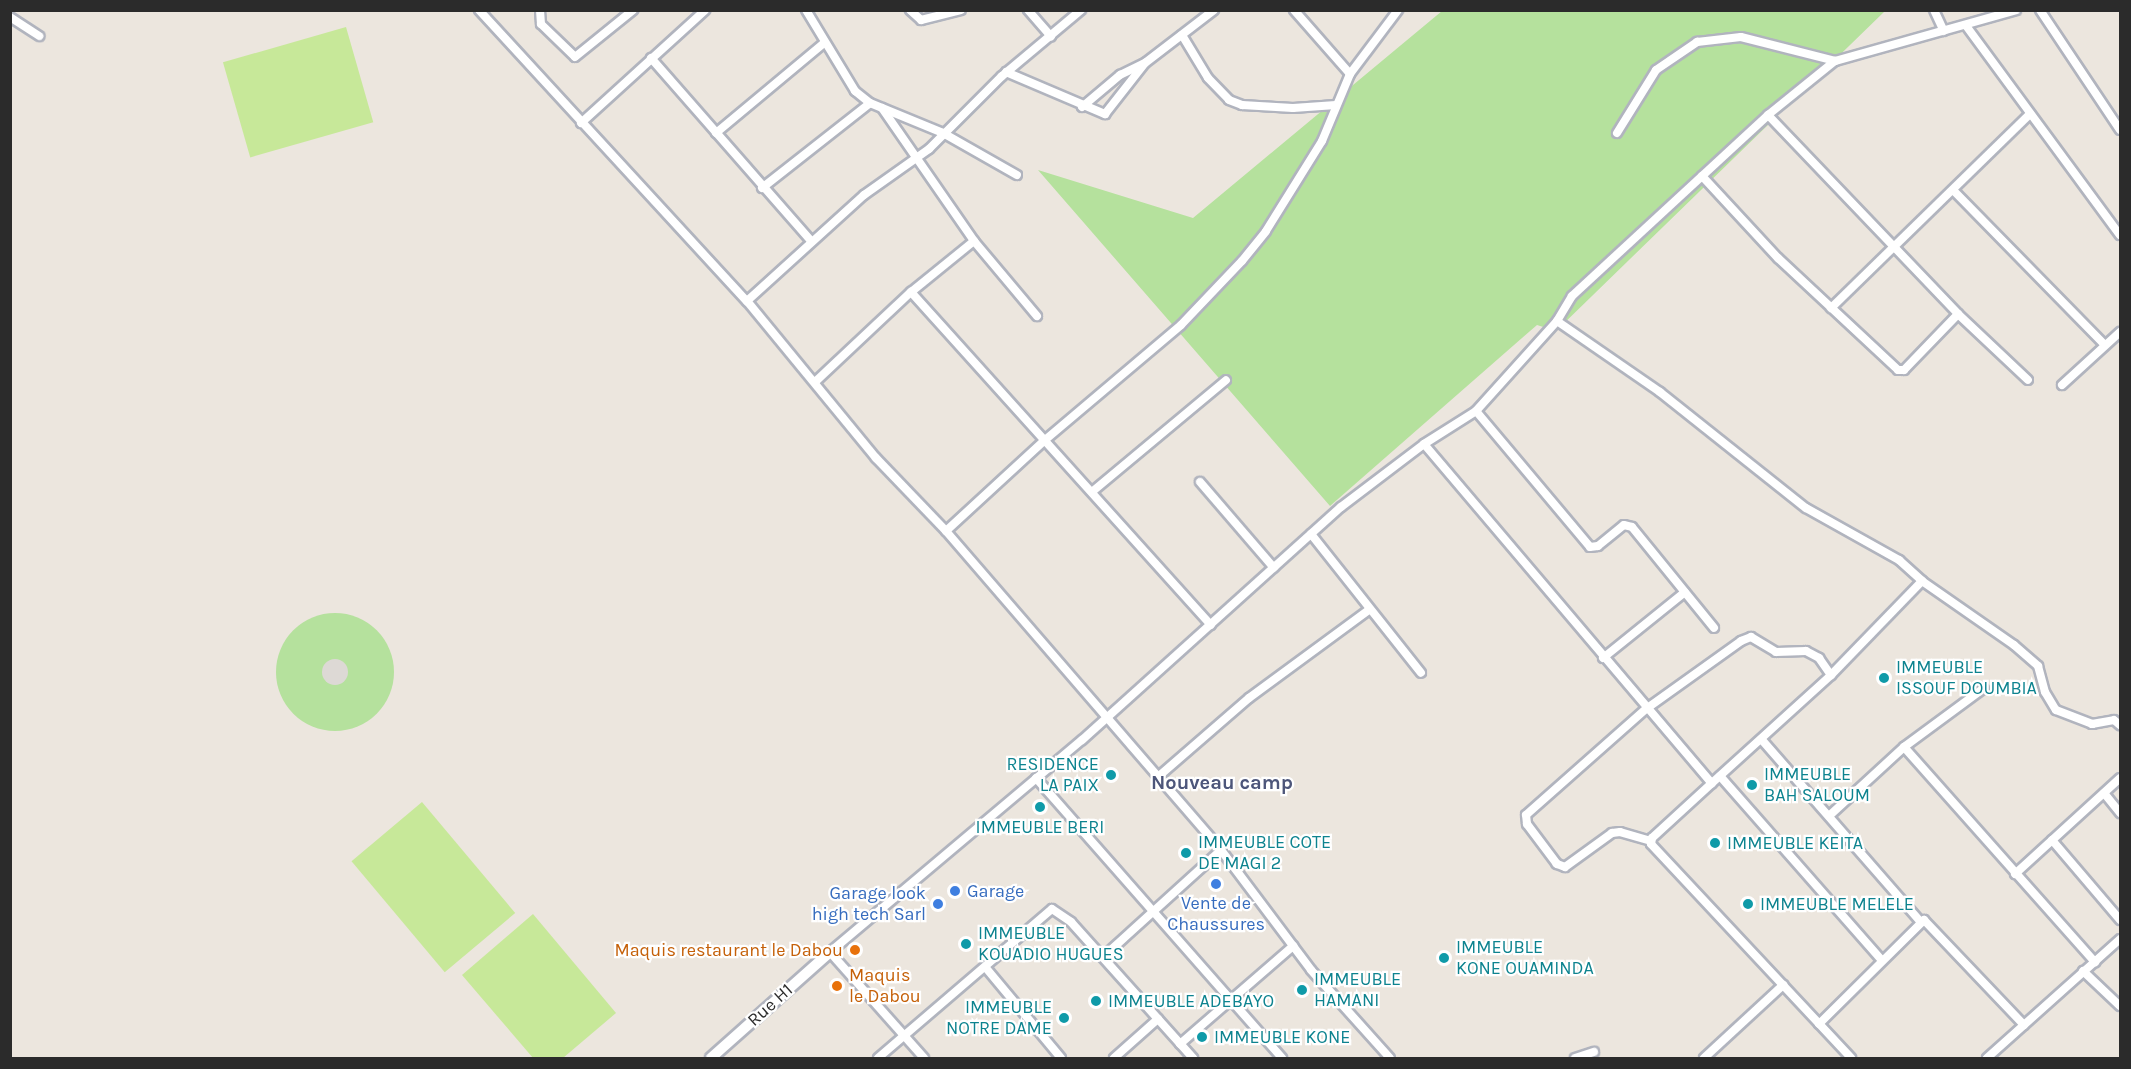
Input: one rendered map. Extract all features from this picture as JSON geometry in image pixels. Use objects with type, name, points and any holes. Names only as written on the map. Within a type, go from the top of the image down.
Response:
[{"type":"street","points":[[479,10],[747,301],[876,458],[946,531],[1159,776],[1221,850],[1293,946],[1390,1059]]},
{"type":"street","points":[[540,10],[542,24],[575,57],[633,10]]},
{"type":"street","points":[[581,123],[705,10]]},
{"type":"street","points":[[806,10],[855,91],[870,104],[943,133],[1017,175]]},
{"type":"street","points":[[910,10],[921,20],[961,10]]},
{"type":"street","points":[[1028,10],[1051,36]]},
{"type":"street","points":[[747,301],[864,195],[916,157],[1006,72],[1081,10]]},
{"type":"street","points":[[1082,107],[1120,75],[1145,63],[1214,10]]},
{"type":"street","points":[[1294,10],[1350,74]]},
{"type":"street","points":[[946,531],[1045,440],[1181,325],[1242,261],[1266,231],[1322,141],[1350,74],[1398,10]]},
{"type":"street","points":[[1934,10],[1944,31]]},
{"type":"street","points":[[924,1059],[830,952],[1107,717],[1311,534],[1424,444],[1476,411],[1557,321],[1572,296],[1768,115],[1835,61],[1944,31],[1967,27],[2016,10]]},
{"type":"street","points":[[2040,10],[2121,130]]},
{"type":"street","points":[[10,17],[39,36]]},
{"type":"street","points":[[1967,27],[2121,235]]},
{"type":"street","points":[[1182,35],[1208,78],[1228,100],[1272,107],[1336,105]]},
{"type":"street","points":[[1617,133],[1656,70],[1697,42],[1741,37],[1835,61]]},
{"type":"street","points":[[716,133],[824,43]]},
{"type":"street","points":[[651,58],[762,188],[812,242]]},
{"type":"street","points":[[1006,72],[1082,107],[1107,113],[1145,63]]},
{"type":"street","points":[[762,188],[870,104]]},
{"type":"street","points":[[882,108],[974,241],[1036,316]]},
{"type":"street","points":[[1831,308],[2031,114]]},
{"type":"street","points":[[1768,115],[1958,314],[2028,380]]},
{"type":"street","points":[[1702,176],[1831,308],[1901,370],[1958,314]]},
{"type":"street","points":[[1953,190],[2104,344]]},
{"type":"street","points":[[815,382],[910,292],[974,241]]},
{"type":"street","points":[[910,292],[1093,491],[1211,625]]},
{"type":"street","points":[[1557,321],[1660,392],[1806,508],[1899,560],[1922,581],[2014,645],[2038,666],[2049,703],[2056,710],[2092,724],[2114,720],[2121,725]]},
{"type":"street","points":[[2062,385],[2104,344],[2121,332]]},
{"type":"street","points":[[1093,491],[1226,380]]},
{"type":"street","points":[[1476,411],[1590,547],[1628,524],[1714,628]]},
{"type":"street","points":[[1424,444],[1646,709],[1712,783]]},
{"type":"street","points":[[1200,482],[1274,568]]},
{"type":"street","points":[[1311,534],[1421,674]]},
{"type":"street","points":[[1651,841],[1831,675],[1922,581]]},
{"type":"street","points":[[1603,658],[1685,592]]},
{"type":"street","points":[[1159,776],[1249,698],[1369,610]]},
{"type":"street","points":[[1831,675],[1819,658],[1806,651],[1776,652],[1751,637],[1646,709],[1526,815],[1527,824],[1557,864],[1565,867],[1612,833],[1620,832],[1651,841],[1851,1059]]},
{"type":"street","points":[[1829,816],[1904,747],[1984,688]]},
{"type":"street","points":[[1762,740],[1919,921]]},
{"type":"street","points":[[1904,747],[2095,962]]},
{"type":"street","points":[[1720,776],[1881,959]]},
{"type":"street","points":[[1036,778],[1282,1059]]},
{"type":"street","points":[[2015,874],[2120,778]]},
{"type":"street","points":[[2104,793],[2121,813]]},
{"type":"street","points":[[2052,840],[2121,920]]},
{"type":"street","points":[[1103,957],[1221,850]]},
{"type":"street","points":[[878,1059],[1052,909],[1065,916],[1193,1059]]},
{"type":"street","points":[[1819,1024],[1919,921],[1929,921],[2024,1025]]},
{"type":"street","points":[[1987,1059],[2121,939]]},
{"type":"street","points":[[1180,1044],[1293,946]]},
{"type":"street","name":"Rue H1","points":[[711,1059],[830,952]]},
{"type":"street","points":[[986,968],[1061,1059]]},
{"type":"street","points":[[2083,971],[2121,1005]]},
{"type":"street","points":[[1704,1059],[1714,1055],[1783,985]]},
{"type":"street","points":[[1114,1059],[1158,1019]]},
{"type":"street","points":[[1575,1059],[1594,1052]]},
{"type":"green space","points":[[1442,11],[1885,11],[1556,331],[1537,325],[1330,506],[1038,170],[1193,218]]},
{"type":"green space","points":[[346,27],[373,122],[250,157],[223,62]]},
{"type":"green space","points":[[335,613],[357,618],[377,630],[389,650],[394,672],[389,694],[377,714],[357,726],[335,731],[313,726],[293,714],[281,694],[276,672],[281,650],[293,630],[313,618]]},
{"type":"green space","points":[[422,802],[515,913],[445,972],[352,861]]},
{"type":"green space","points":[[533,914],[616,1013],[563,1058],[533,1058],[462,975]]},
{"type":"shaded area","points":[[335,659],[344,663],[348,672],[344,681],[335,685],[326,681],[322,672],[326,663]]},
{"type":"place","name":"IMMEUBLE ISSOUF DOUMBIA","points":[[1884,678]]},
{"type":"place","name":"RESIDENCE LA PAIX","points":[[1111,775]]},
{"type":"place","name":"IMMEUBLE BAH SALOUM","points":[[1752,785]]},
{"type":"place","name":"IMMEUBLE BERI","points":[[1040,807]]},
{"type":"place","name":"IMMEUBLE KEITA","points":[[1715,843]]},
{"type":"place","name":"IMMEUBLE COTE DE MAGI 2","points":[[1186,853]]},
{"type":"place","name":"Vente de Chaussures","points":[[1216,884]]},
{"type":"place","name":"Garage","points":[[955,891]]},
{"type":"place","name":"Garage look high tech Sarl","points":[[938,904]]},
{"type":"place","name":"IMMEUBLE MELELE","points":[[1748,904]]},
{"type":"place","name":"IMMEUBLE KOUADIO HUGUES","points":[[966,944]]},
{"type":"place","name":"Maquis restaurant le Dabou","points":[[855,950]]},
{"type":"place","name":"IMMEUBLE KONE OUAMINDA","points":[[1444,958]]},
{"type":"place","name":"Maquis le Dabou","points":[[837,986]]},
{"type":"place","name":"IMMEUBLE HAMANI","points":[[1302,990]]},
{"type":"place","name":"IMMEUBLE ADEBAYO","points":[[1096,1001]]},
{"type":"place","name":"IMMEUBLE NOTRE DAME","points":[[1064,1018]]},
{"type":"place","name":"IMMEUBLE KONE","points":[[1202,1037]]},
{"type":"district","name":"Nouveau camp","points":[[1222,782]]}]
